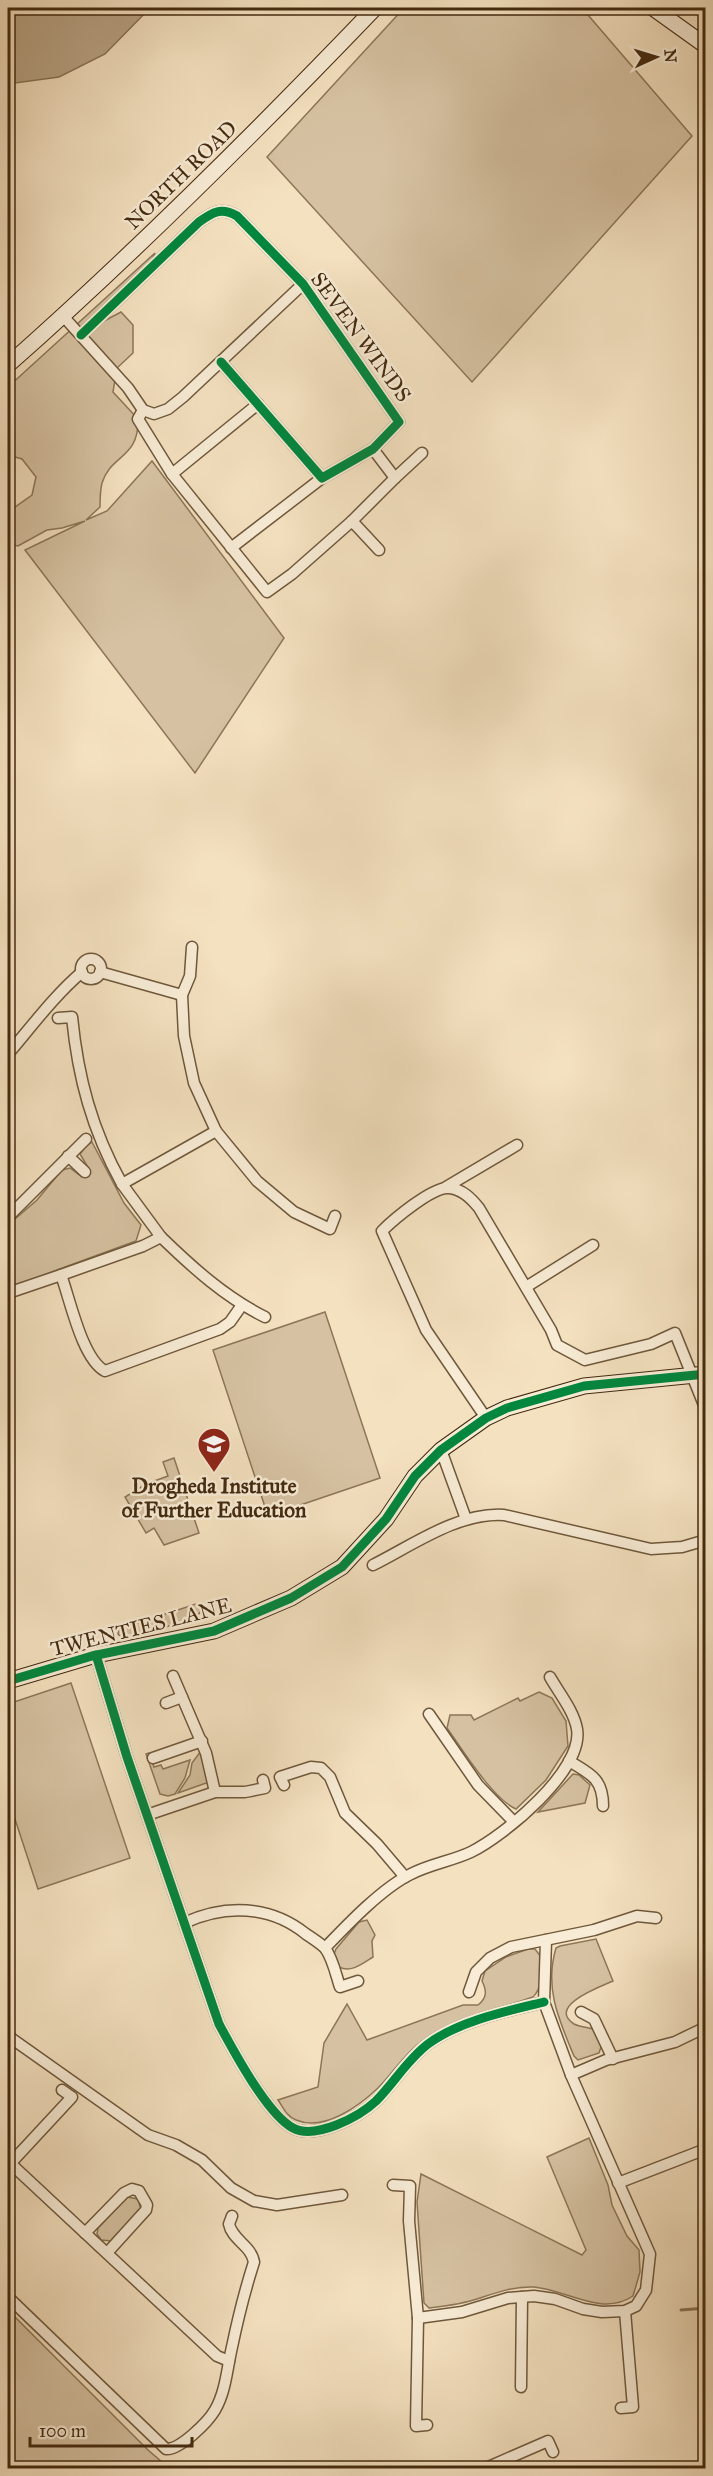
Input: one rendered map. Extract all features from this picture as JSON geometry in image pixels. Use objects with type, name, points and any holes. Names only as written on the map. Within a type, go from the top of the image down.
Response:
[{"type":"street","name":"NORTH ROAD","points":[[8,365],[63,316],[263,124],[375,8]]},
{"type":"street","points":[[653,8],[705,46]]},
{"type":"street","name":"SEVEN WINDS","points":[[81,335],[199,222],[214,212],[226,210],[237,216],[303,284],[399,422],[373,449],[322,478],[231,548]]},
{"type":"street","name":"SEVEN WINDS","points":[[143,410],[154,414],[168,409],[303,284]]},
{"type":"street","points":[[63,316],[128,388],[143,410],[138,419],[172,474],[267,592],[292,574],[352,521],[422,453]]},
{"type":"street","points":[[221,362],[322,478]]},
{"type":"street","points":[[172,474],[258,404]]},
{"type":"street","points":[[373,449],[395,478]]},
{"type":"street","points":[[352,521],[379,550]]},
{"type":"street","points":[[192,947],[190,976],[182,995],[184,1036],[194,1083],[216,1131],[256,1181],[294,1212],[330,1229],[334,1216]]},
{"type":"street","points":[[8,1054],[44,1014],[60,992],[82,972],[83,963],[91,959],[99,963],[100,972]]},
{"type":"street","points":[[82,972],[87,977],[93,978],[100,972]]},
{"type":"street","points":[[100,972],[182,995]]},
{"type":"street","points":[[58,1018],[72,1017],[82,1087],[109,1160],[122,1184],[161,1238],[199,1273],[242,1305],[265,1317]]},
{"type":"street","points":[[122,1184],[216,1131]]},
{"type":"street","points":[[8,1217],[86,1139]]},
{"type":"street","points":[[486,1418],[426,1330],[382,1231],[392,1221],[433,1193],[518,1146]]},
{"type":"street","points":[[68,1156],[85,1172]]},
{"type":"street","points":[[446,1187],[464,1192],[477,1205],[551,1330],[556,1345],[585,1360],[651,1344],[675,1333],[699,1375],[705,1410]]},
{"type":"street","points":[[8,1293],[161,1238]]},
{"type":"street","points":[[526,1287],[593,1245]]},
{"type":"street","points":[[61,1275],[89,1355],[98,1367],[105,1371],[220,1329],[230,1322],[242,1305]]},
{"type":"street","name":"TWENTIES LANE","points":[[8,1681],[96,1655],[214,1631],[258,1614],[322,1581],[342,1567],[365,1545],[415,1476],[441,1450],[486,1418],[535,1399],[584,1386],[699,1375]]},
{"type":"street","points":[[441,1450],[466,1519]]},
{"type":"street","points":[[373,1565],[466,1519],[486,1514],[504,1515],[651,1549],[682,1547],[705,1540]]},
{"type":"street","points":[[96,1655],[147,1815],[219,2024],[241,2065],[276,2113],[293,2128],[309,2131],[328,2129],[354,2117],[375,2102],[428,2044],[449,2032],[495,2015],[544,2002]]},
{"type":"street","points":[[173,1676],[202,1741],[215,1792]]},
{"type":"street","points":[[324,1948],[384,1893],[405,1877],[437,1863],[470,1853],[514,1822],[551,1786],[569,1761],[577,1744],[577,1730],[572,1714],[550,1677]]},
{"type":"street","points":[[166,1703],[182,1696]]},
{"type":"street","points":[[429,1714],[478,1785],[514,1822]]},
{"type":"street","points":[[153,1758],[202,1741]]},
{"type":"street","points":[[569,1761],[597,1780],[603,1790],[603,1806]]},
{"type":"street","points":[[284,1785],[280,1777],[311,1767],[321,1768],[330,1777],[345,1813],[377,1844],[405,1877]]},
{"type":"street","points":[[147,1815],[215,1792],[245,1792],[265,1788],[263,1780]]},
{"type":"street","points":[[183,1923],[223,1910],[244,1909],[294,1924],[324,1948],[340,1987],[358,1981]]},
{"type":"street","points":[[469,1992],[476,1972],[490,1958],[511,1947],[608,1927],[637,1916],[656,1918]]},
{"type":"street","points":[[418,2318],[462,2312],[508,2298],[522,2297],[555,2299],[583,2309],[602,2312],[625,2311],[636,2306],[646,2290],[650,2254],[571,2075],[544,2002],[546,1940]]},
{"type":"street","points":[[582,2012],[594,2019],[613,2059]]},
{"type":"street","points":[[571,2075],[613,2059],[675,2042],[702,2029]]},
{"type":"street","points":[[8,2036],[148,2135],[176,2145],[202,2160],[231,2188],[254,2201],[277,2205],[342,2194]]},
{"type":"street","points":[[62,2091],[72,2097],[9,2164],[217,2356],[229,2361]]},
{"type":"street","points":[[618,2183],[705,2149]]},
{"type":"street","points":[[393,2185],[410,2186],[409,2221],[418,2318],[416,2426],[427,2425]]},
{"type":"street","points":[[85,2232],[124,2193],[132,2189],[139,2191],[147,2205],[146,2210],[107,2253]]},
{"type":"street","points":[[8,2297],[166,2449],[173,2449],[187,2440],[215,2411],[222,2393],[254,2262],[252,2252],[230,2229],[232,2216]]},
{"type":"street","points":[[521,2387],[522,2297]]},
{"type":"street","points":[[621,2408],[633,2407],[625,2311]]},
{"type":"street","points":[[486,2469],[548,2441],[553,2452]]},
{"type":"shaded area","points":[[8,8],[150,8],[105,54],[59,77],[8,84]]},
{"type":"shaded area","points":[[404,8],[582,8],[692,136],[472,382],[267,157]]},
{"type":"shaded area","points":[[155,253],[143,281],[111,306],[104,321],[121,312],[133,325],[133,353],[117,368],[113,392],[138,419],[137,432],[129,449],[106,474],[101,486],[100,507],[86,520],[107,511],[152,461],[284,638],[195,773],[25,550],[85,521],[47,530],[18,546],[8,544],[8,512],[32,495],[36,477],[22,459],[8,455],[8,387]]},
{"type":"shaded area","points":[[92,1142],[124,1203],[141,1225],[136,1241],[8,1288],[8,1225],[37,1200],[62,1170],[70,1168],[82,1177],[89,1169],[80,1154]]},
{"type":"shaded area","points":[[325,1312],[380,1478],[268,1516],[213,1350]]},
{"type":"shaded area","points":[[174,1458],[199,1533],[164,1545],[154,1528],[146,1533],[125,1497],[146,1484],[168,1476],[163,1462]]},
{"type":"shaded area","points":[[196,1604],[201,1606],[200,1612],[190,1619],[122,1638],[118,1634],[119,1629]]},
{"type":"shaded area","points":[[71,1683],[130,1858],[38,1889],[8,1798],[8,1704]]},
{"type":"shaded area","points":[[539,1692],[552,1698],[566,1721],[568,1746],[546,1780],[516,1809],[507,1804],[488,1785],[447,1728],[450,1715],[471,1715],[474,1720],[518,1698],[520,1701]]},
{"type":"shaded area","points":[[201,1751],[209,1782],[178,1793],[190,1775],[192,1763]]},
{"type":"shaded area","points":[[149,1753],[154,1767],[161,1765],[163,1769],[190,1760],[185,1778],[175,1794],[168,1796],[160,1794],[146,1754]]},
{"type":"shaded area","points":[[573,1774],[579,1775],[590,1785],[585,1803],[538,1812]]},
{"type":"shaded area","points":[[367,1920],[375,1935],[372,1941],[373,1957],[352,1968],[339,1967],[334,1954],[336,1949],[359,1922]]},
{"type":"shaded area","points":[[596,1939],[613,1981],[588,1992],[571,2004],[567,2010],[567,2017],[574,2024],[593,2029],[602,2044],[599,2053],[578,2060],[568,2043],[555,2004],[552,1990],[553,1963],[556,1948]]},
{"type":"shaded area","points":[[528,1949],[535,1949],[541,1957],[540,1984],[533,1997],[462,2021],[422,2041],[378,2088],[351,2109],[329,2120],[307,2123],[290,2117],[278,2100],[318,2087],[324,2043],[347,2004],[367,2040],[463,2005],[478,2005],[485,1994],[482,1981],[485,1971],[506,1957]]},
{"type":"shaded area","points":[[589,2138],[608,2185],[612,2205],[627,2236],[639,2250],[640,2272],[633,2296],[621,2302],[609,2304],[584,2300],[546,2289],[520,2287],[461,2303],[429,2308],[424,2303],[417,2202],[421,2174],[582,2255],[586,2250],[547,2157]]},
{"type":"shaded area","points":[[127,2197],[138,2199],[141,2210],[112,2241],[101,2240],[97,2234],[98,2228]]},
{"type":"shaded area","points":[[8,2310],[148,2450],[169,2468],[8,2468]]},
{"type":"waterway","points":[[681,2310],[706,2308]]},
{"type":"cycle path","points":[[81,335],[199,222],[213,213],[222,211],[231,213],[237,216],[303,284],[399,422],[373,449],[322,478],[221,362]]},
{"type":"cycle path","points":[[8,1681],[92,1656],[214,1631],[291,1598],[342,1567],[386,1519],[415,1476],[441,1450],[486,1418],[507,1408],[584,1386],[706,1374]]},
{"type":"cycle path","points":[[96,1655],[127,1757],[219,2024],[262,2096],[283,2121],[293,2128],[313,2131],[348,2120],[376,2101],[414,2057],[440,2036],[484,2018],[544,2002]]},
{"type":"place","name":"Drogheda Institute of Further Education","points":[[214,1473]]}]
